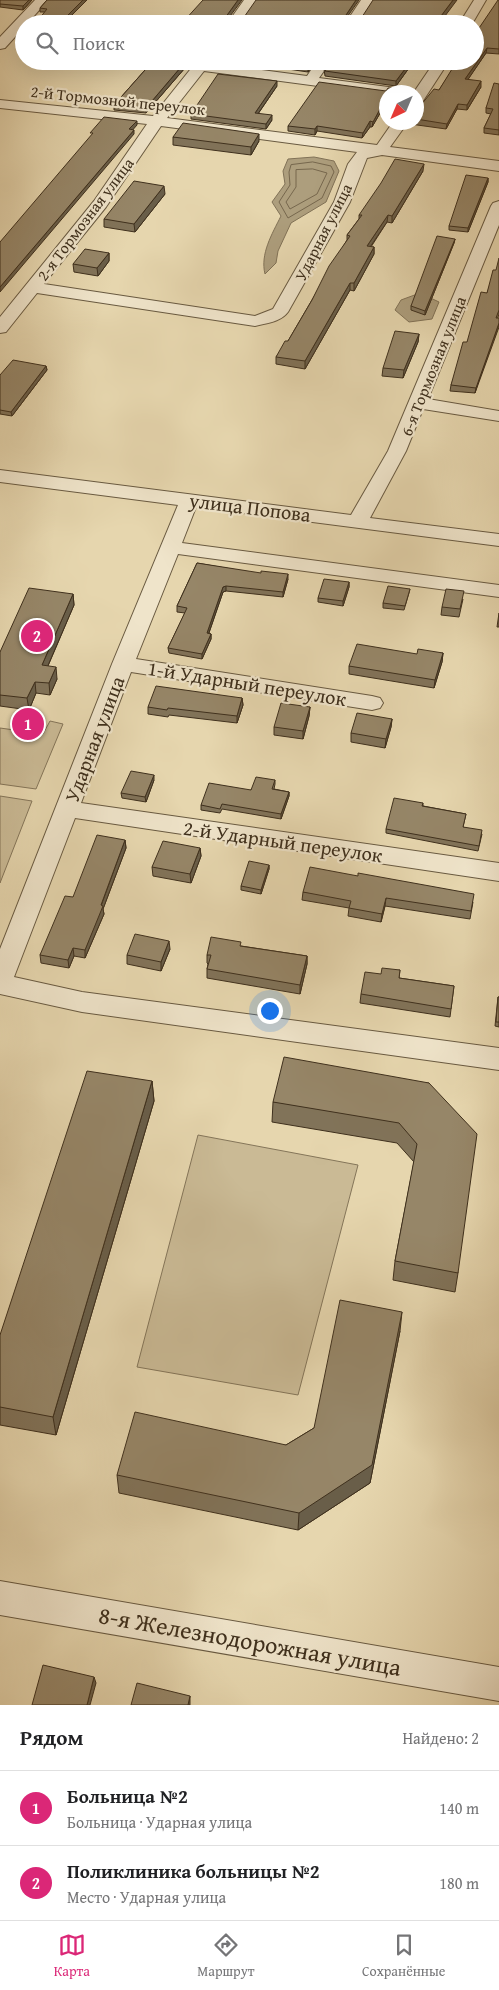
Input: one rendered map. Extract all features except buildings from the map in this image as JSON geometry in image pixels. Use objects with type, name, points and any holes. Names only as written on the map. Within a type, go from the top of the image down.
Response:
[{"type":"street","points":[[28,15],[42,0]]},
{"type":"street","points":[[240,15],[251,0]]},
{"type":"street","points":[[357,15],[368,0]]},
{"type":"street","points":[[471,15],[480,0]]},
{"type":"street","points":[[0,46],[15,30]]},
{"type":"street","name":"2-я Тормозная улица","points":[[0,328],[100,204],[157,120],[197,70]]},
{"type":"street","points":[[240,70],[379,90]]},
{"type":"street","points":[[310,81],[318,70]]},
{"type":"street","points":[[424,88],[436,70]]},
{"type":"street","name":"2-й Тормозной переулок","points":[[0,104],[157,120],[499,166]]},
{"type":"street","points":[[380,151],[395,130]]},
{"type":"street","name":"Ударная улица","points":[[32,287],[255,321],[268,318],[280,312],[285,304],[342,202],[356,164],[362,155],[380,151]]},
{"type":"street","name":"6-я Тормозная улица","points":[[358,521],[397,451],[499,206]]},
{"type":"street","points":[[417,403],[499,416]]},
{"type":"street","name":"улица Попова","points":[[0,476],[499,540]]},
{"type":"street","name":"Ударная улица","points":[[0,983],[122,664],[190,499]]},
{"type":"street","points":[[170,548],[499,591]]},
{"type":"street","name":"1-й Ударный переулок","points":[[122,664],[372,703]]},
{"type":"street","name":"2-й Ударный переулок","points":[[67,809],[499,872]]},
{"type":"street","points":[[0,983],[82,1002],[499,1058]]},
{"type":"street","name":"8-я Железнодорожная улица","points":[[0,1598],[499,1684]]},
{"type":"shaded area","points":[[50,721],[63,724],[36,789],[0,784],[0,728],[43,734]]},
{"type":"shaded area","points":[[0,796],[32,801],[0,883]]},
{"type":"shaded area","points":[[198,1135],[358,1165],[298,1395],[137,1367]]},
{"type":"water","points":[[314,157],[334,161],[339,171],[326,202],[291,223],[278,251],[276,263],[265,274],[265,252],[281,216],[272,202],[285,184],[283,171],[288,159]]},
{"type":"water","points":[[420,293],[439,302],[432,319],[409,322],[395,310],[401,300]]},
{"type":"place","name":"Поликлиника больницы №2","points":[[37,636]]},
{"type":"place","name":"Больница №2","points":[[28,724]]}]
